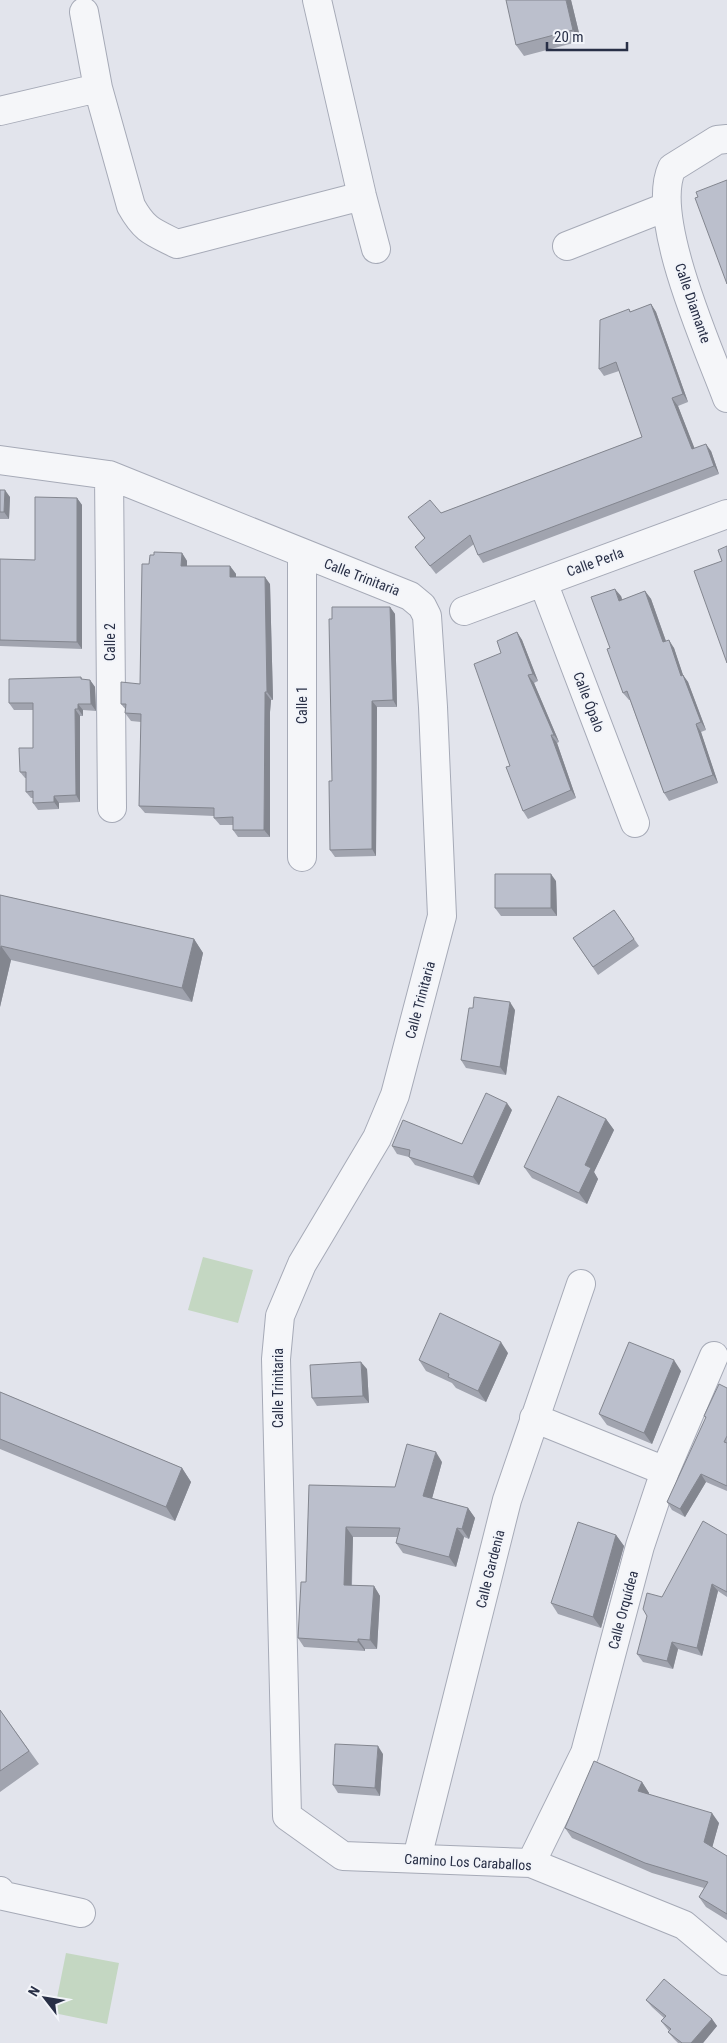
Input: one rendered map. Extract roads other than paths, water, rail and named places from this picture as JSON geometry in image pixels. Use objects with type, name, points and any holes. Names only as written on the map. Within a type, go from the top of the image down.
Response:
[{"type":"street","points":[[317,0],[376,249]]},
{"type":"street","points":[[84,12],[98,88],[131,206],[141,223],[156,234],[178,244],[362,196]]},
{"type":"street","points":[[0,111],[98,88]]},
{"type":"street","points":[[567,246],[667,198],[672,168],[717,140],[727,139]]},
{"type":"street","name":"Calle Diamante","points":[[667,198],[680,270],[727,398]]},
{"type":"street","name":"Calle Trinitaria","points":[[0,460],[109,476],[410,596],[422,606],[427,616],[442,916],[395,1095],[377,1138],[302,1264],[280,1316],[276,1359],[287,1816]]},
{"type":"street","name":"Calle 2","points":[[109,476],[112,808]]},
{"type":"street","name":"Calle Perla","points":[[464,611],[727,514]]},
{"type":"street","name":"Calle 1","points":[[302,553],[302,857]]},
{"type":"street","name":"Calle Ópalo","points":[[543,582],[635,823]]},
{"type":"street","name":"Calle Gardenia","points":[[417,1858],[507,1500],[581,1284]]},
{"type":"street","name":"Calle Orquídea","points":[[531,1863],[585,1753],[640,1546],[666,1471],[714,1356]]},
{"type":"street","points":[[534,1418],[666,1471]]},
{"type":"street","name":"Camino Los Caraballos","points":[[287,1816],[343,1856],[531,1863],[684,1925],[727,1961]]},
{"type":"street","points":[[0,1891],[4,1896],[81,1913]]}]
